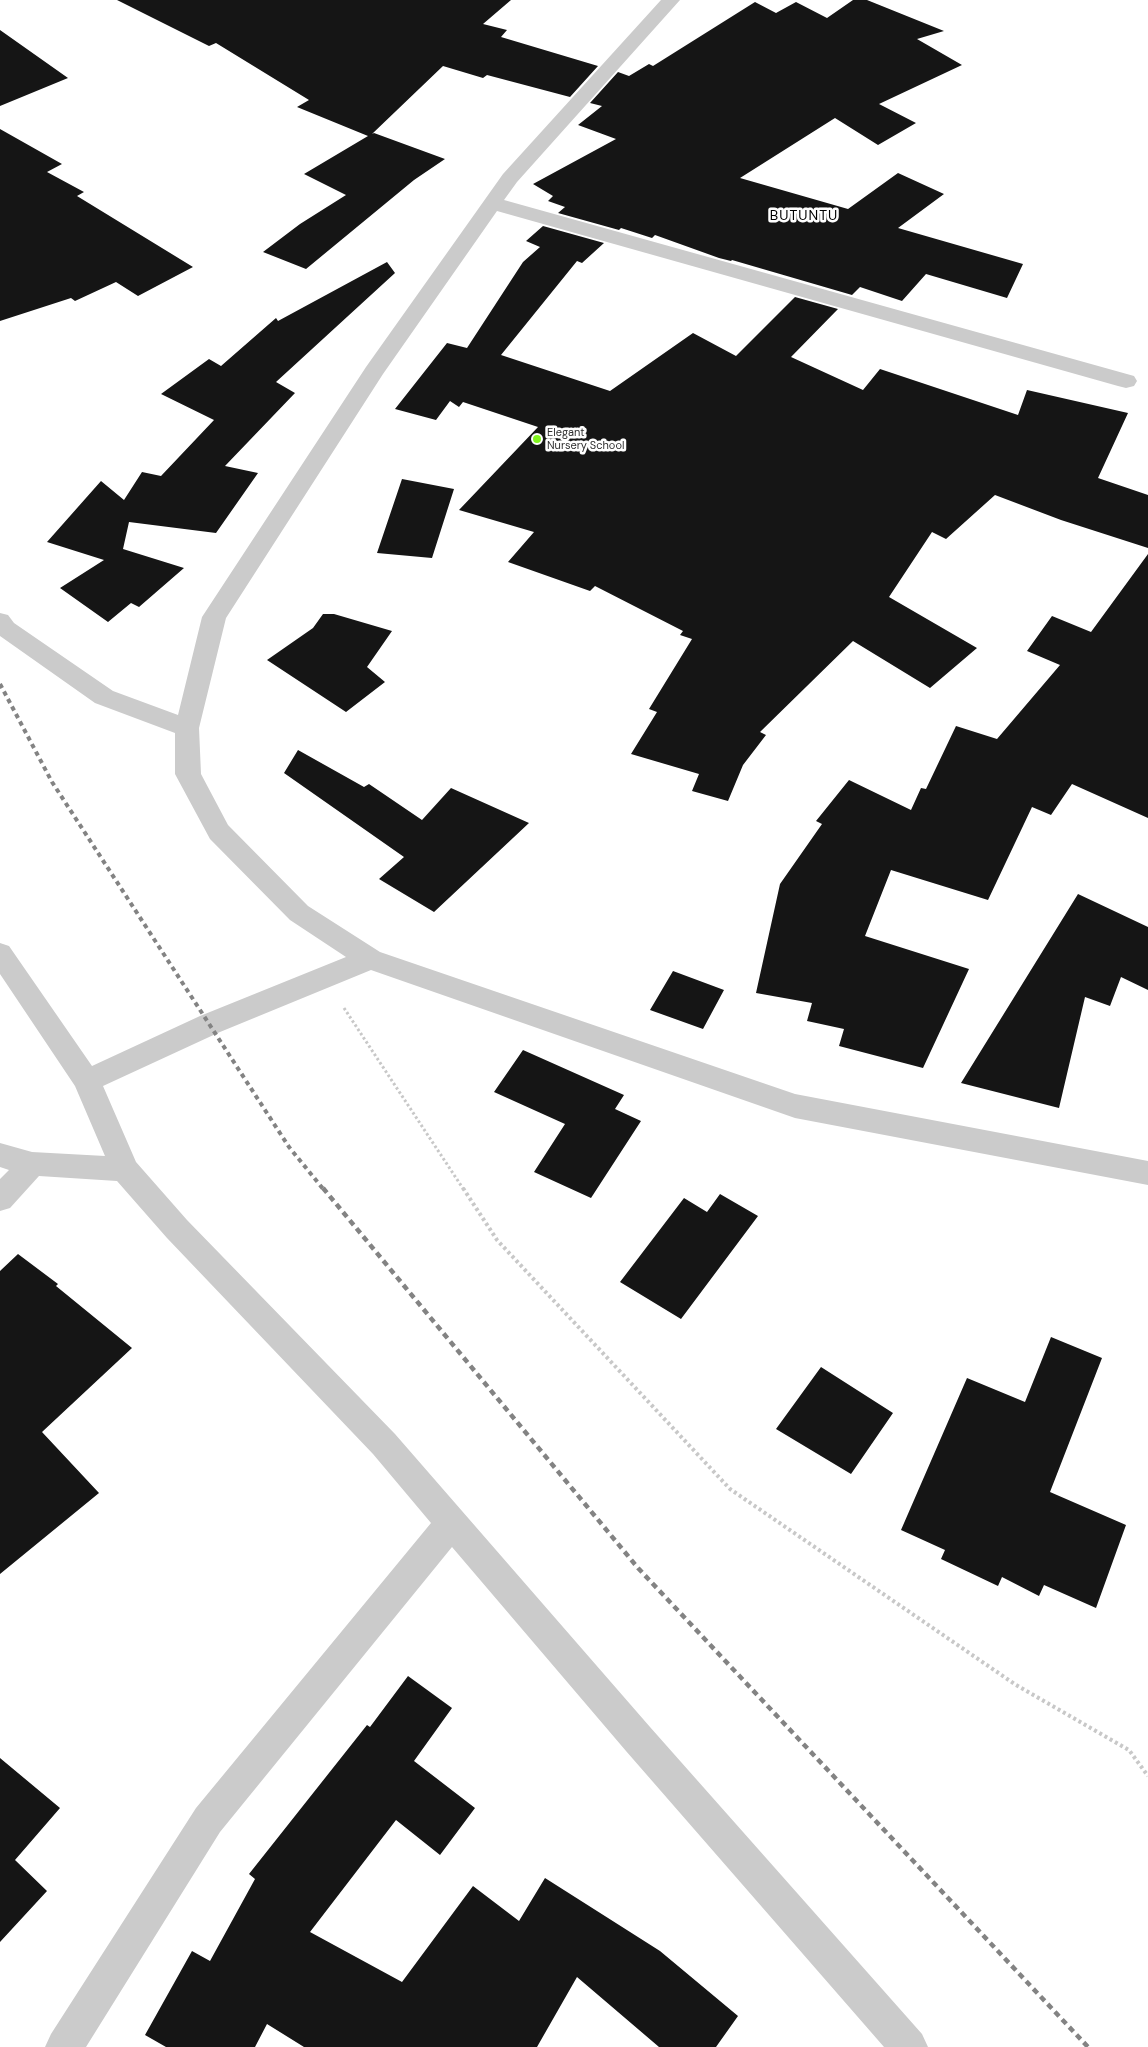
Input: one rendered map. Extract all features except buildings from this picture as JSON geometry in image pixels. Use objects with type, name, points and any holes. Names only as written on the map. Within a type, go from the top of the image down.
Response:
[{"type":"street","points":[[671,0],[523,163],[492,203],[374,372],[214,617],[187,728],[188,774],[219,832],[299,913],[370,959],[795,1106],[1148,1173]]},
{"type":"street","points":[[492,203],[1126,381]]},
{"type":"street","points":[[0,621],[6,629],[104,698],[187,728]]},
{"type":"street","points":[[0,953],[86,1081],[125,1169],[178,1229],[384,1444],[909,2047]]},
{"type":"street","points":[[86,1081],[210,1024],[370,959]]},
{"type":"street","points":[[0,1156],[32,1164],[125,1169]]},
{"type":"street","points":[[0,1199],[32,1164]]},
{"type":"street","points":[[64,2047],[208,1820],[452,1523]]},
{"type":"path","points":[[324,978],[497,1240],[730,1489],[1016,1685],[1129,1750],[1148,1776]]},
{"type":"railway","points":[[0,684],[52,782],[289,1147],[324,1190]]},
{"type":"railway","points":[[323,1188],[638,1568],[1088,2047]]},
{"type":"place","name":"Elegant Nursery School","points":[[537,439]]},
{"type":"district","name":"BUTUNTU","points":[[804,216]]}]
